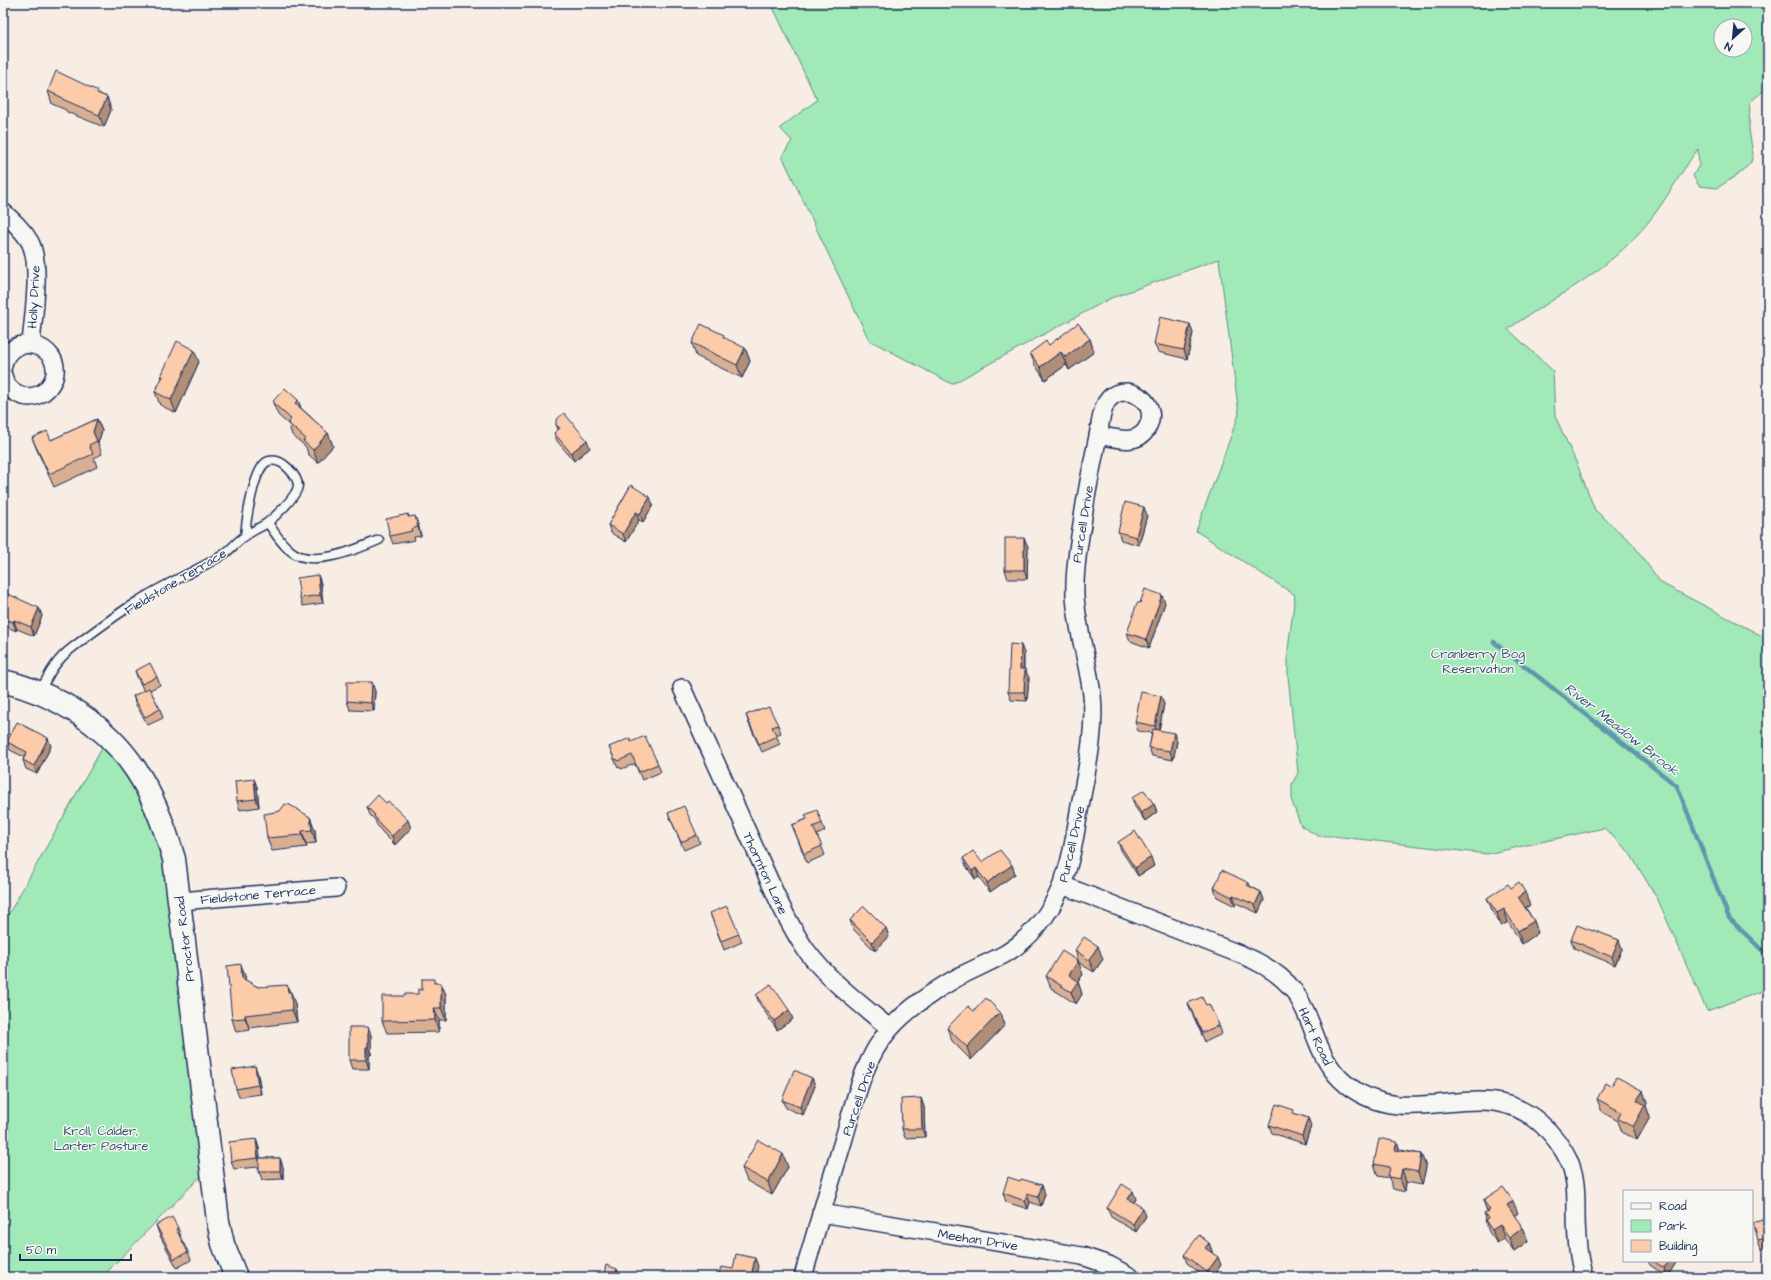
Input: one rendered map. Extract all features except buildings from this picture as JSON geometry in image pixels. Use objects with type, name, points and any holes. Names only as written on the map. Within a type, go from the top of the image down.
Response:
[{"type":"main road","name":"Proctor Road","points":[[3,681],[26,686],[59,701],[89,720],[115,743],[136,769],[153,800],[165,829],[174,859],[180,901],[218,1221],[223,1244],[236,1277]]},
{"type":"street","name":"Holly Drive","points":[[3,212],[23,232],[30,243],[35,258],[36,270],[30,344]]},
{"type":"street","name":"Holly Drive","points":[[3,366],[8,355],[14,348],[30,344],[39,346],[46,351],[52,358],[55,366],[55,374],[47,389],[40,394],[32,396],[23,396],[15,393],[8,387],[3,375]]},
{"type":"street","name":"Purcell Drive","points":[[804,1277],[821,1213],[862,1079],[874,1053],[890,1029],[912,1009],[957,978],[1007,953],[1024,940],[1045,916],[1062,885],[1072,849],[1090,756],[1092,694],[1077,608],[1075,584],[1079,541],[1098,434]]},
{"type":"street","name":"Thornton Lane","points":[[682,688],[780,904],[798,938],[807,951],[829,975],[890,1029]]},
{"type":"street","name":"Hart Road","points":[[1062,885],[1242,955],[1270,969],[1288,984],[1299,999],[1320,1050],[1330,1068],[1346,1084],[1366,1096],[1388,1104],[1409,1106],[1469,1101],[1494,1101],[1513,1106],[1534,1118],[1544,1126],[1560,1145],[1571,1164],[1575,1186],[1578,1255],[1584,1277]]},
{"type":"street","name":"Fieldstone Terrace","points":[[180,901],[336,888]]},
{"type":"street","name":"Meehan Drive","points":[[821,1213],[1082,1256],[1109,1265],[1131,1277]]},
{"type":"lane","name":"Fieldstone Terrace","points":[[40,692],[51,670],[60,658],[71,648],[138,601],[223,555],[245,536],[268,522],[294,495],[298,486],[292,472],[284,464],[277,460],[268,460],[262,465],[256,479],[248,510],[245,536]]},
{"type":"lane","points":[[268,522],[282,543],[292,553],[311,558],[338,554],[379,540]]},
{"type":"green space","name":"Cranberry Bog Reservation","points":[[771,3],[1768,3],[1768,87],[1750,102],[1749,129],[1753,155],[1751,162],[1742,172],[1717,188],[1699,186],[1693,176],[1699,165],[1698,149],[1655,214],[1624,249],[1592,274],[1508,329],[1553,371],[1555,416],[1577,464],[1595,510],[1632,543],[1661,583],[1768,639],[1768,989],[1707,1011],[1658,900],[1629,852],[1604,828],[1487,854],[1333,836],[1318,836],[1301,826],[1292,802],[1292,784],[1298,773],[1288,676],[1288,649],[1295,595],[1196,531],[1239,414],[1219,259],[1111,298],[952,384],[869,340],[782,156],[792,141],[780,128],[817,100]]},
{"type":"green space","name":"Kroll, Calder, Larter Pasture","points":[[105,743],[128,774],[149,811],[169,864],[203,1174],[102,1277],[3,1277],[3,924]]},
{"type":"waterway","name":"River Meadow Brook","points":[[1494,642],[1677,786],[1729,918],[1768,956]]}]
